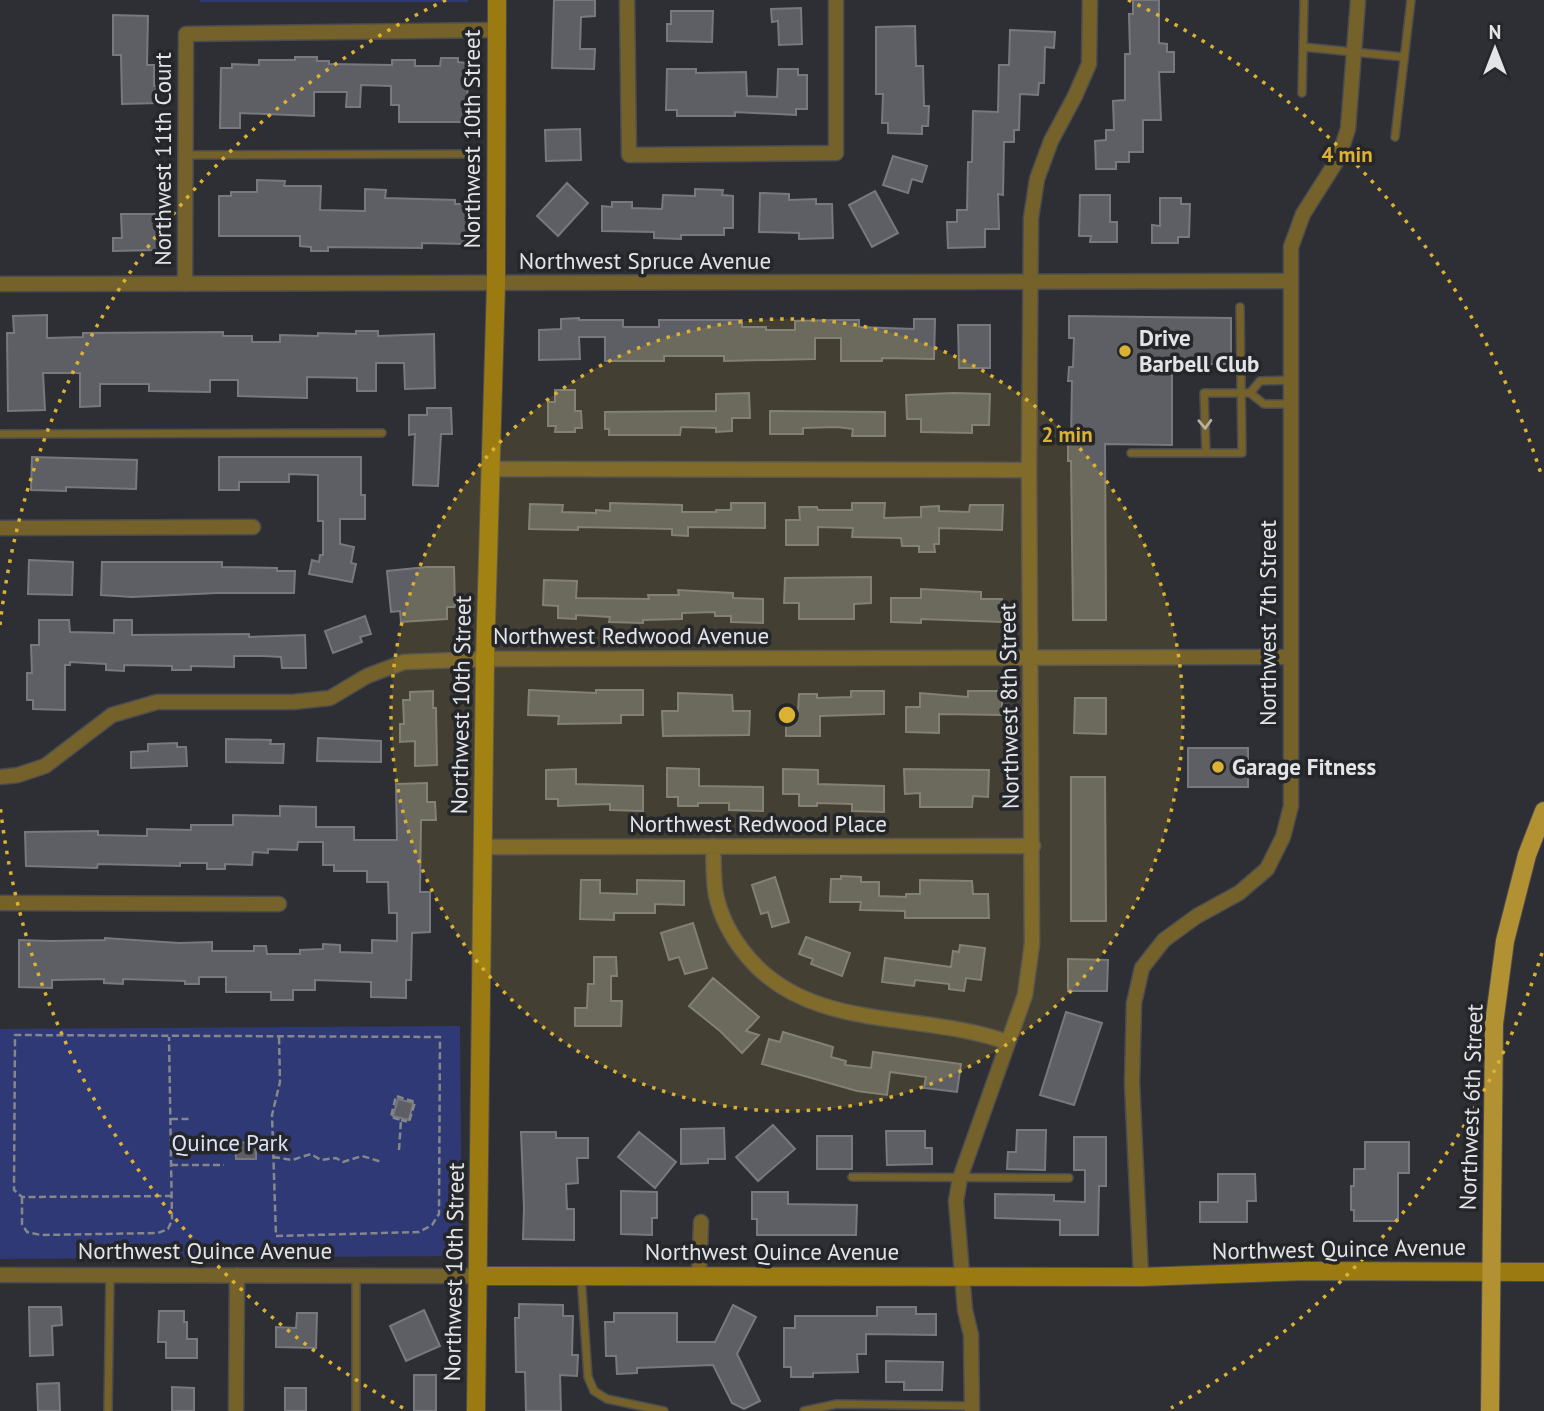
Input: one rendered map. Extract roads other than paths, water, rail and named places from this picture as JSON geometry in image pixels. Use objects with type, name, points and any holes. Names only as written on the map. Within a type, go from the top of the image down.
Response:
[{"type":"main road","name":"Northwest 6th Street","points":[[1490,1411],[1494,1024],[1505,941],[1527,855],[1544,811]]},
{"type":"street","name":"Northwest 10th Street","points":[[476,1411],[485,659],[496,284],[497,0]]},
{"type":"street","points":[[628,0],[629,155],[836,153],[836,0]]},
{"type":"street","name":"Northwest 8th Street","points":[[972,1408],[971,1335],[965,1310],[956,1201],[960,1178],[1025,995],[1032,944],[1029,470],[1031,218],[1037,179],[1051,141],[1089,64],[1090,0]]},
{"type":"street","name":"Northwest 7th Street","points":[[1141,1277],[1132,1083],[1134,1003],[1142,968],[1164,940],[1197,916],[1239,893],[1267,869],[1283,837],[1291,806],[1291,247],[1303,214],[1338,159],[1348,129],[1358,0]]},
{"type":"street","name":"Northwest 11th Court","points":[[185,284],[186,34],[496,30]]},
{"type":"street","name":"Northwest Spruce Avenue","points":[[0,284],[1290,281]]},
{"type":"street","points":[[491,469],[1029,470]]},
{"type":"street","points":[[0,528],[253,527]]},
{"type":"street","name":"Northwest Redwood Avenue","points":[[0,777],[18,775],[45,766],[112,715],[157,702],[293,702],[330,698],[367,676],[404,662],[485,659],[1291,657]]},
{"type":"street","points":[[713,846],[716,894],[730,935],[760,971],[799,998],[846,1013],[979,1032],[1007,1042]]},
{"type":"street","name":"Northwest Redwood Place","points":[[483,847],[1033,846]]},
{"type":"street","points":[[0,902],[279,904]]},
{"type":"street","points":[[699,1276],[701,1222]]},
{"type":"street","name":"Northwest Quince Avenue","points":[[0,1275],[1141,1277],[1306,1271],[1544,1272]]},
{"type":"street","points":[[236,1411],[237,1275]]},
{"type":"lane","points":[[1302,93],[1304,0]]},
{"type":"lane","points":[[1395,137],[1411,0]]},
{"type":"lane","points":[[1303,47],[1404,57]]},
{"type":"lane","points":[[185,155],[467,154]]},
{"type":"lane","points":[[1131,453],[1242,453],[1245,393],[1240,307]]},
{"type":"lane","points":[[1245,393],[1260,381],[1291,380]]},
{"type":"lane","points":[[1206,453],[1204,393],[1245,393],[1264,404],[1291,404]]},
{"type":"lane","points":[[0,434],[382,433]]},
{"type":"lane","points":[[852,1177],[1069,1178]]},
{"type":"lane","points":[[108,1411],[110,1275]]},
{"type":"lane","points":[[356,1275],[356,1411]]},
{"type":"lane","points":[[581,1276],[588,1377],[594,1391],[607,1399],[664,1411]]},
{"type":"lane","points":[[804,1411],[837,1404],[972,1408]]},
{"type":"place","name":"Drive Barbell Club","points":[[1125,351]]},
{"type":"place","name":"Garage Fitness","points":[[1218,767]]},
{"type":"park label","name":"Quince Park","points":[[230,1143]]}]
